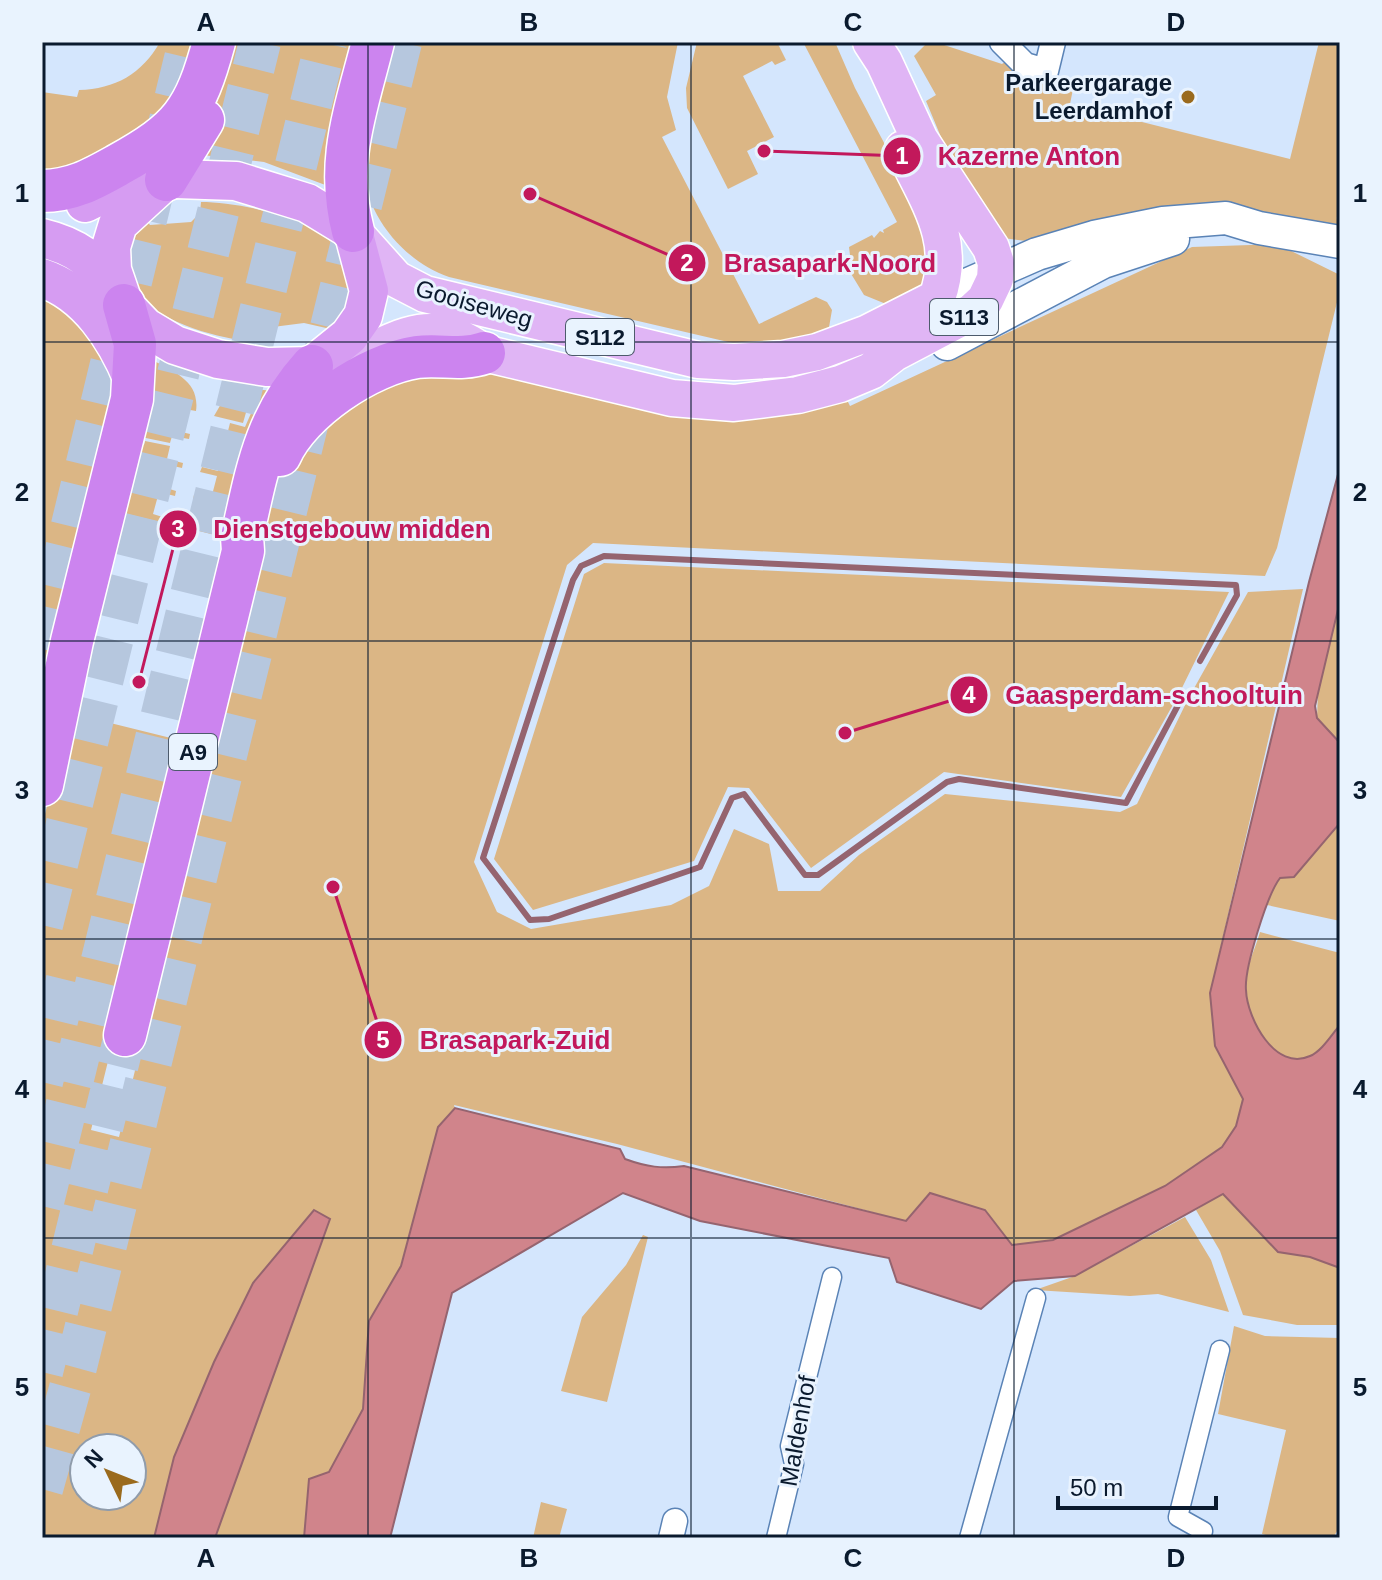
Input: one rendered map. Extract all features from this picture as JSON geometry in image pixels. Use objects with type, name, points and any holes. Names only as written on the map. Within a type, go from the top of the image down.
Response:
[{"type":"highway","points":[[42,191],[83,185],[161,141],[194,101],[214,42]]},
{"type":"highway","points":[[42,785],[72,641],[134,384],[135,344],[112,270],[113,235],[126,215],[166,180],[204,119],[225,42]]},
{"type":"highway","points":[[312,366],[356,329],[366,310],[369,281],[353,231],[343,181],[373,42]]},
{"type":"highway","name":"S112","points":[[42,209],[84,204],[133,181],[211,179],[260,186],[307,203],[353,231]]},
{"type":"highway","name":"S112","points":[[42,238],[85,255],[107,276],[124,305],[145,327],[194,353],[250,365],[312,366]]},
{"type":"highway","points":[[42,278],[61,285],[91,311],[121,349],[134,384]]},
{"type":"highway","name":"A9","points":[[243,551],[257,539],[281,451],[301,422],[318,405],[391,364],[426,357],[464,360],[484,353]]},
{"type":"highway","name":"A9","points":[[125,1035],[243,551],[242,537],[270,427],[284,400],[312,366]]},
{"type":"main road","name":"S113","points":[[863,43],[892,81],[920,140],[995,257],[972,312],[894,353],[880,366]]},
{"type":"main road","name":"S113","points":[[863,43],[891,123],[941,228],[947,260],[937,298]]},
{"type":"main road","points":[[352,128],[357,176],[380,228],[400,256],[414,268],[458,286],[467,305]]},
{"type":"main road","name":"S112","points":[[937,298],[987,280],[1037,254],[1134,228],[1195,219],[1226,218],[1259,228],[1340,242]]},
{"type":"main road","points":[[941,228],[952,236],[999,297],[1034,298]]},
{"type":"main road","name":"S112","points":[[880,366],[902,367],[1103,262],[1145,246],[1180,238],[1259,228]]},
{"type":"main road","name":"Gooiseweg","points":[[353,231],[396,279],[425,294],[698,360],[734,362],[783,359],[817,352],[868,333],[937,298]]},
{"type":"main road","points":[[983,235],[1012,250],[1037,254]]},
{"type":"main road","name":"Gooiseweg","points":[[312,366],[342,365],[384,342],[426,333],[463,337],[484,353],[650,393],[713,403],[758,402],[809,393],[840,384],[880,366]]},
{"type":"street","points":[[1002,42],[1025,65],[1046,71],[1053,42]]},
{"type":"street","name":"Maldenhof","points":[[776,1538],[794,1464],[790,1446],[832,1277]]},
{"type":"street","points":[[969,1538],[1036,1298]]},
{"type":"street","points":[[1201,1538],[1203,1531],[1178,1517],[1220,1350]]},
{"type":"shaded area","points":[[160,42],[206,42],[183,106],[42,185],[42,92],[77,97],[79,90],[116,83],[145,63]]},
{"type":"shaded area","points":[[232,42],[358,42],[328,186],[264,162],[193,154],[216,106]]},
{"type":"shaded area","points":[[387,42],[678,42],[667,97],[676,130],[662,137],[759,324],[816,297],[827,302],[832,310],[828,333],[754,348],[449,277],[416,260],[389,233],[379,218],[365,183],[363,164],[366,137]]},
{"type":"shaded area","points":[[697,42],[777,42],[786,60],[775,65],[772,61],[743,76],[774,137],[747,151],[758,174],[728,189],[687,108],[686,88]]},
{"type":"shaded area","points":[[803,42],[835,42],[855,88],[934,237],[929,284],[886,304],[864,295],[842,259],[850,255],[849,247],[872,235],[874,238],[880,231],[884,233],[883,230],[897,222]]},
{"type":"shaded area","points":[[935,42],[1002,64],[1008,60],[1039,80],[1073,89],[1070,104],[1290,159],[1319,42],[1340,42],[1340,217],[1336,218],[1340,219],[1340,231],[1272,215],[1034,242],[1003,238],[958,178],[926,101],[936,95],[914,56],[926,44]]},
{"type":"shaded area","points":[[201,202],[274,213],[326,237],[343,258],[354,296],[335,330],[304,323],[265,328],[261,343],[246,341],[179,323],[139,296],[124,255],[143,216],[150,225],[191,222],[200,213]]},
{"type":"shaded area","points":[[1277,244],[1340,275],[1340,290],[1277,548],[1265,576],[593,543],[567,565],[474,862],[497,912],[531,929],[671,905],[709,886],[734,829],[769,844],[778,891],[820,891],[859,855],[945,794],[1120,812],[1137,804],[1188,699],[1248,592],[1303,589],[1210,993],[1215,1046],[1243,1099],[1236,1126],[1222,1147],[1165,1186],[1053,1240],[1012,1245],[985,1210],[906,1221],[617,1144],[454,1105],[455,1108],[438,1127],[400,1268],[369,1321],[363,1409],[329,1472],[309,1480],[304,1538],[42,1538],[42,826],[70,713],[187,742],[91,1130],[119,1137],[280,467],[289,450],[407,365],[846,398],[850,406],[1192,247]]},
{"type":"shaded area","points":[[42,284],[56,289],[117,376],[42,704]]},
{"type":"shaded area","points":[[148,358],[184,379],[194,392],[196,401],[196,411],[179,408],[173,430],[190,434],[189,439],[172,436],[170,443],[141,437],[140,444],[144,445],[145,441],[170,446],[167,459],[183,463],[182,468],[165,464],[160,486],[176,491],[175,496],[159,492],[153,514],[169,519],[168,524],[118,512]]},
{"type":"shaded area","points":[[239,388],[275,391],[227,538],[187,528],[188,524],[204,527],[210,505],[193,500],[194,495],[211,499],[217,476],[200,472],[202,467],[218,471],[223,448],[207,444],[208,439],[225,443],[230,423],[245,427],[252,411],[247,409],[243,423],[214,416],[225,397]]},
{"type":"shaded area","points":[[1340,467],[1340,601],[1315,706],[1317,718],[1340,743],[1340,823],[1294,877],[1280,878],[1263,915],[1252,950],[1246,990],[1257,1027],[1265,1040],[1285,1056],[1297,1059],[1314,1054],[1340,1025],[1340,1268],[1310,1257],[1278,1252],[1223,1194],[1075,1276],[1014,1281],[981,1309],[897,1282],[889,1258],[700,1221],[623,1193],[452,1293],[390,1538],[304,1538],[309,1479],[329,1472],[363,1409],[369,1321],[401,1266],[438,1127],[455,1108],[620,1149],[625,1159],[640,1164],[684,1166],[906,1221],[930,1193],[985,1210],[1012,1245],[1053,1240],[1165,1186],[1222,1147],[1236,1126],[1243,1099],[1215,1046],[1210,993],[1309,582]]},
{"type":"shaded area","points":[[604,563],[1229,592],[1179,694],[1121,797],[944,772],[811,868],[749,788],[728,787],[694,861],[533,910],[494,859],[584,574]]},
{"type":"shaded area","points":[[1340,601],[1340,921],[1267,905],[1317,718],[1318,691]]},
{"type":"shaded area","points":[[1260,932],[1340,953],[1340,1025],[1311,1056],[1298,1059],[1274,1049],[1264,1038],[1250,1011],[1245,985]]},
{"type":"shaded area","points":[[1223,1193],[1278,1252],[1310,1257],[1340,1268],[1340,1325],[1297,1325],[1243,1315],[1220,1251],[1196,1210]]},
{"type":"shaded area","points":[[314,1210],[330,1219],[215,1538],[154,1538],[174,1457],[214,1362],[253,1283]]},
{"type":"shaded area","points":[[1185,1217],[1211,1260],[1229,1312],[1158,1294],[1130,1296],[1035,1290],[1075,1276]]},
{"type":"shaded area","points":[[643,1235],[648,1237],[607,1402],[561,1391],[582,1317],[626,1265]]},
{"type":"shaded area","points":[[1234,1326],[1265,1336],[1340,1338],[1340,1526],[1333,1538],[1276,1538],[1262,1534],[1286,1430],[1218,1414]]},
{"type":"shaded area","points":[[541,1502],[567,1509],[559,1538],[533,1538]]},
{"type":"waterway","points":[[1184,694],[1126,803],[959,779],[947,782],[818,875],[805,875],[744,794],[732,798],[700,867],[549,919],[530,920],[483,858],[573,580],[581,566],[604,556],[1236,585],[1237,595],[1200,661]]},
{"type":"tunnel","points":[[42,649],[189,42]]},
{"type":"tunnel","points":[[42,925],[260,42]]},
{"type":"tunnel","points":[[42,1206],[326,42]]},
{"type":"tunnel","points":[[42,1489],[76,1367],[401,42]]},
{"type":"tunnel","points":[[42,1082],[71,963]]},
{"type":"tunnel","points":[[42,1372],[125,1035]]},
{"type":"place","name":"Parkeergarage Leerdamhof","points":[[1188,97]]},
{"type":"place","name":"Kazerne Anton","points":[[764,151]]},
{"type":"place","name":"Brasapark-Noord","points":[[530,194]]},
{"type":"place","name":"Dienstgebouw midden","points":[[139,682]]},
{"type":"place","name":"Gaasperdam-schooltuin","points":[[845,733]]},
{"type":"place","name":"Brasapark-Zuid","points":[[333,887]]}]
